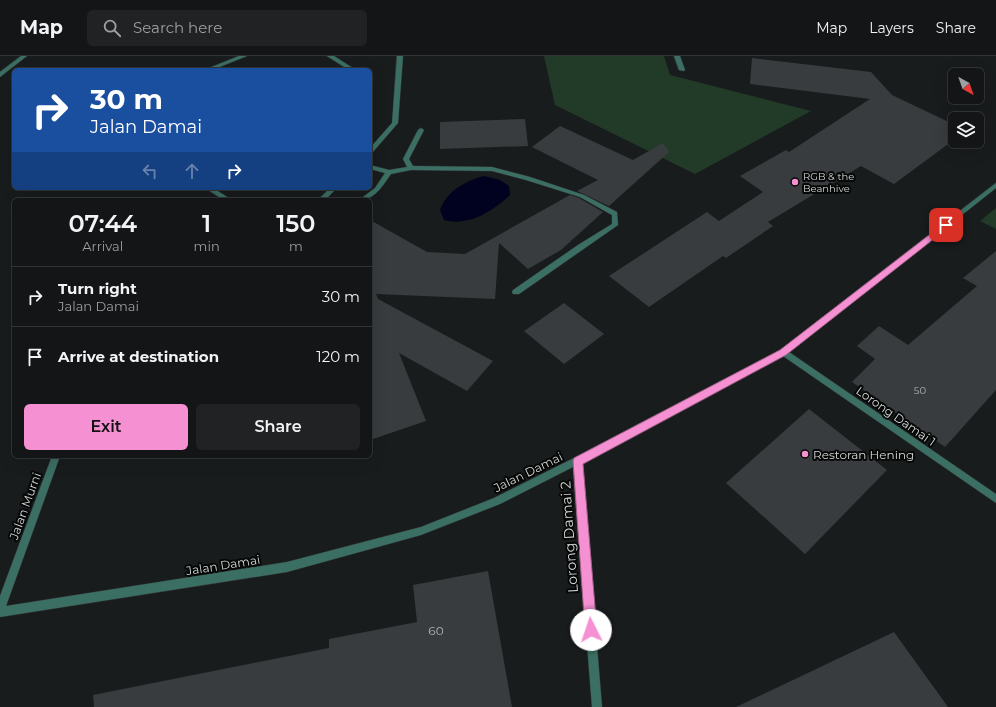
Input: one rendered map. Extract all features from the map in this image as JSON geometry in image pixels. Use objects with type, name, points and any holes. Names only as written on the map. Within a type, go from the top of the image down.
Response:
[{"type":"street","points":[[0,75],[24,56]]},
{"type":"street","points":[[212,68],[244,56]]},
{"type":"street","points":[[330,56],[350,68]]},
{"type":"street","points":[[372,150],[395,123],[400,56]]},
{"type":"street","points":[[677,56],[682,70]]},
{"type":"street","points":[[411,168],[406,159],[421,130]]},
{"type":"street","points":[[372,168],[389,172],[411,168],[492,168],[582,196],[615,214],[615,225],[580,247],[516,292]]},
{"type":"street","points":[[365,198],[378,189],[389,172]]},
{"type":"street","name":"Jalan Damai","points":[[0,611],[295,565],[421,531],[497,501],[578,461],[783,352],[996,185]]},
{"type":"street","points":[[212,190],[226,198]]},
{"type":"street","points":[[323,198],[332,190]]},
{"type":"street","name":"Lorong Damai 1","points":[[783,352],[996,499]]},
{"type":"street","name":"Jalan Murni","points":[[0,611],[55,458]]},
{"type":"street","name":"Lorong Damai 2","points":[[578,461],[597,707]]},
{"type":"green space","points":[[544,56],[664,56],[670,75],[811,111],[695,174],[555,105]]},
{"type":"green space","points":[[996,208],[996,229],[980,221]]},
{"type":"water","points":[[484,176],[500,180],[509,186],[510,195],[496,207],[480,216],[453,222],[444,220],[440,210],[447,197],[458,187]]},
{"type":"building","points":[[752,58],[871,72],[892,95],[948,122],[948,144],[894,184],[861,166],[768,222],[773,226],[726,258],[723,256],[649,307],[609,276],[707,212],[719,221],[763,192],[740,176],[786,150],[789,152],[870,99],[750,84]]},
{"type":"building","points":[[525,119],[528,146],[440,149],[440,122]]},
{"type":"building","points":[[560,126],[633,160],[663,143],[669,152],[609,206],[577,191],[598,180],[532,147]]},
{"type":"building","points":[[570,195],[579,198],[603,212],[561,250],[528,269],[499,243],[495,299],[376,294],[378,299],[493,361],[467,391],[399,353],[426,421],[372,439],[372,221],[427,252],[465,254]]},
{"type":"building","points":[[996,251],[996,390],[945,447],[852,382],[875,359],[857,346],[879,326],[908,345],[977,286],[963,278]]},
{"type":"building","points":[[564,303],[604,334],[564,364],[524,331]]},
{"type":"building","points":[[809,409],[887,470],[805,554],[726,483]]},
{"type":"building","points":[[488,571],[512,707],[94,707],[93,695],[329,648],[329,639],[417,622],[413,585]]},
{"type":"building","points":[[894,632],[948,707],[736,707]]},
{"type":"place","name":"RGB & the Beanhive","points":[[795,182]]},
{"type":"place","name":"Restoran Hening","points":[[805,454]]},
{"type":"route","points":[[591,630],[578,461],[783,352],[946,225]]}]
